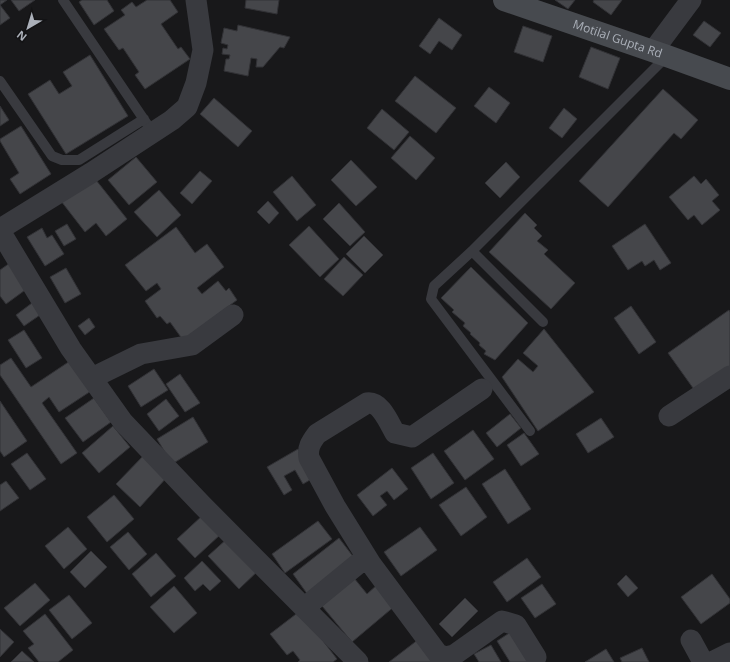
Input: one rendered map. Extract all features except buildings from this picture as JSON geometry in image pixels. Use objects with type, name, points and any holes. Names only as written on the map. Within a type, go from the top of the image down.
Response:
[{"type":"street","points":[[196,0],[203,50],[196,83],[187,107],[172,120],[148,126],[92,173],[0,230],[71,349],[123,422],[202,505],[358,662]]},
{"type":"street","name":"Motilal Gupta Rd","points":[[504,0],[730,79]]},
{"type":"street","points":[[660,54],[691,0]]},
{"type":"street","points":[[92,378],[141,354],[192,345],[234,315]]},
{"type":"street","points":[[669,416],[730,376]]},
{"type":"street","points":[[482,389],[412,437],[395,433],[383,412],[376,404],[371,402],[367,403],[317,434],[308,450],[309,458],[335,506],[371,564],[438,654],[446,657],[454,655],[502,621],[516,625],[536,657]]},
{"type":"street","points":[[304,608],[358,563],[364,562],[371,564]]},
{"type":"street","points":[[690,640],[703,662]]},
{"type":"street","points":[[712,662],[730,653]]},
{"type":"lane","points":[[0,81],[52,156],[62,160],[79,160],[148,126],[63,0]]},
{"type":"lane","points":[[530,431],[431,299],[434,286],[472,251],[660,54]]},
{"type":"lane","points":[[472,251],[543,322]]}]
